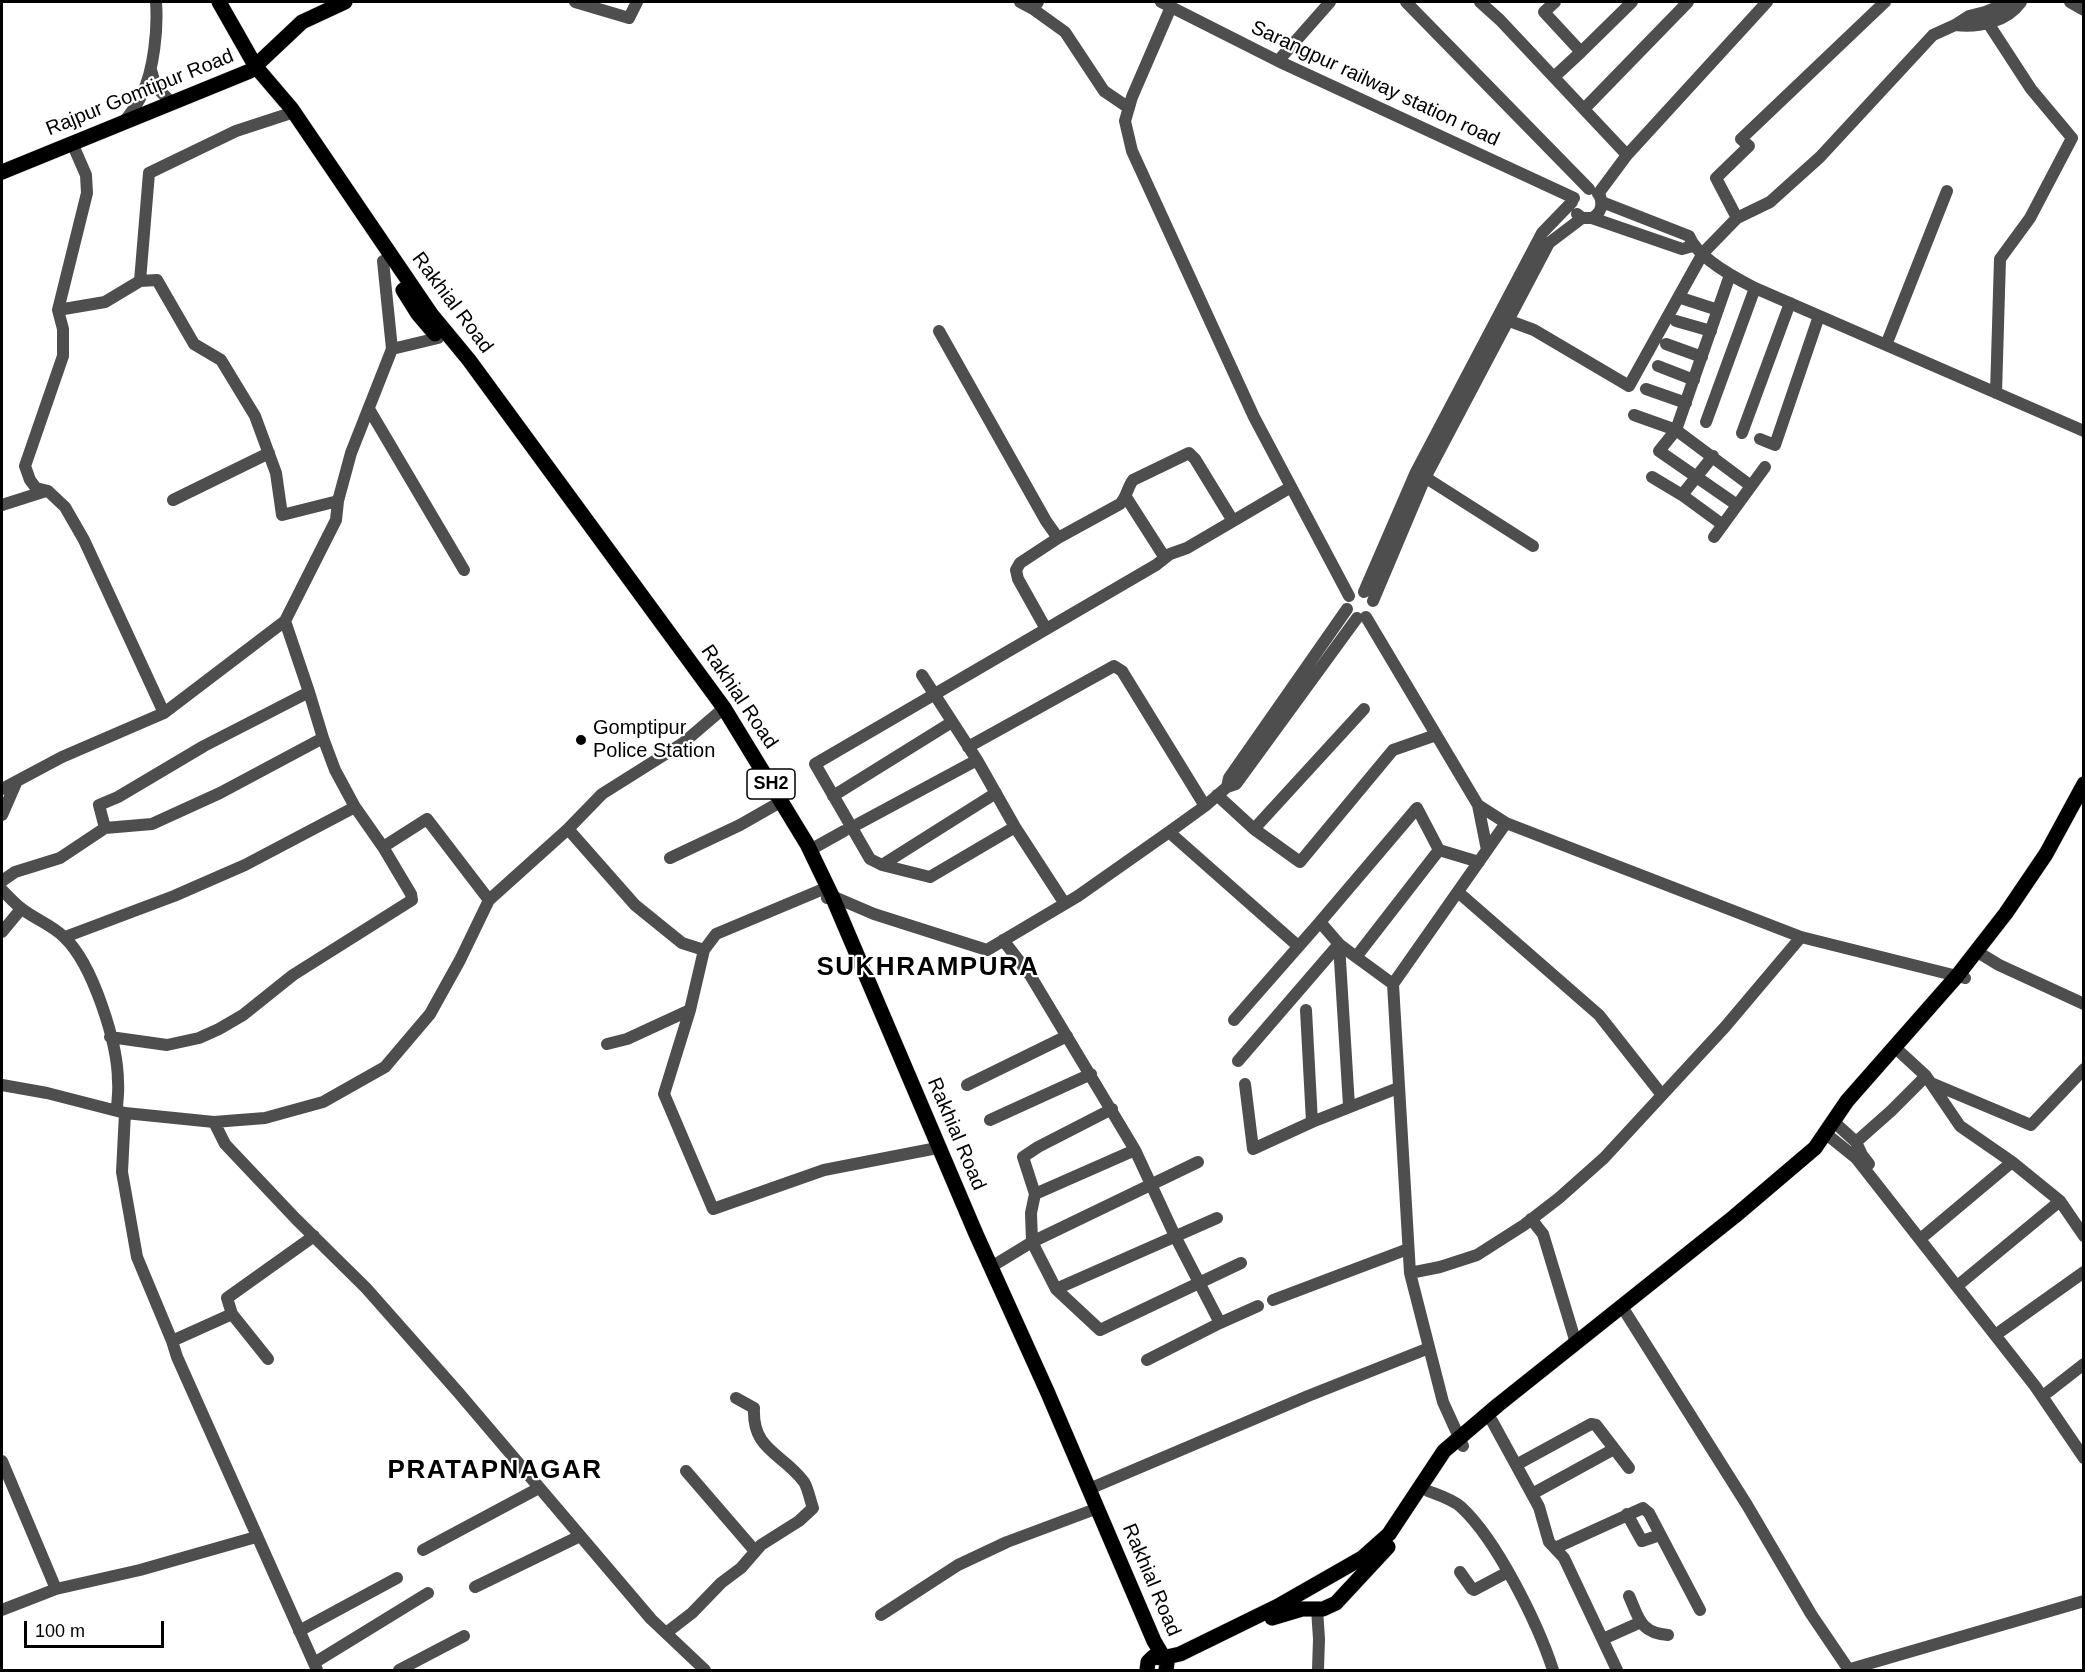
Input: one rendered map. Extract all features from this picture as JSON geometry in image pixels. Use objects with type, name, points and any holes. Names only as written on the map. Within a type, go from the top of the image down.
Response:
[{"type":"main road","name":"Rakhial Road","points":[[219,2],[253,69],[288,114],[418,314],[464,365],[721,710],[800,848],[826,895],[1089,1489],[1156,1667]]},
{"type":"main road","name":"Rajpur Gomtipur Road","points":[[2,172],[253,69],[302,22],[345,2]]},
{"type":"main road","name":"Rakhial Road","points":[[253,69],[291,108],[431,314],[469,360],[721,710],[810,850],[826,895],[932,1149],[1156,1667]]},
{"type":"main road","points":[[1980,953],[2046,854],[2084,784]]},
{"type":"main road","points":[[1156,1667],[1279,1615],[1302,1609],[1326,1608],[1336,1604],[1366,1562],[1392,1536],[1428,1491],[1461,1442],[1576,1343],[1744,1209],[1833,1131],[1901,1053],[1980,953],[2013,918],[2053,858],[2084,802]]},
{"type":"main road","points":[[1392,1536],[1444,1451],[1492,1421],[1740,1223],[1822,1154],[1847,1101],[1961,977]]},
{"type":"main road","points":[[1156,1667],[1319,1583],[1366,1562]]},
{"type":"main road","points":[[1317,1609],[1311,1601],[1311,1595],[1319,1583]]},
{"type":"street","points":[[124,122],[144,92],[150,69],[157,16],[156,2]]},
{"type":"street","points":[[575,2],[628,18],[637,2]]},
{"type":"street","points":[[1020,2],[1035,5],[1065,32],[1104,91],[1129,108]]},
{"type":"street","points":[[1278,62],[1328,2]]},
{"type":"street","points":[[1406,2],[1596,195],[1599,212],[1548,243],[1508,320],[1421,475]]},
{"type":"street","points":[[1480,2],[1500,20],[1627,155]]},
{"type":"street","points":[[1555,2],[1544,12],[1581,52]]},
{"type":"street","points":[[1554,77],[1632,2]]},
{"type":"street","points":[[1584,109],[1688,2]]},
{"type":"street","points":[[1596,195],[1627,155],[1767,2]]},
{"type":"street","points":[[1737,218],[1716,178],[1749,146],[1741,139],[1885,2]]},
{"type":"street","points":[[1508,320],[1534,330],[1629,386],[1698,250],[1737,218],[1770,202],[1820,157],[1933,34],[1969,16],[2010,2]]},
{"type":"street","points":[[1955,25],[1971,27],[1988,23],[2015,10],[2021,2]]},
{"type":"street","points":[[2070,2],[2084,10]]},
{"type":"street","points":[[1166,4],[1125,121],[1132,151],[1254,417],[1353,616],[1362,617]]},
{"type":"street","name":"Sarangpur railway station road","points":[[1166,4],[1278,62],[1573,200]]},
{"type":"street","points":[[1988,23],[2031,89],[2078,138],[2030,218],[2000,259],[1996,393]]},
{"type":"street","points":[[150,69],[156,87],[172,103]]},
{"type":"street","points":[[140,281],[149,173],[236,131],[288,114]]},
{"type":"street","points":[[72,143],[86,175],[87,193],[58,310],[63,329],[63,356],[25,466],[36,488],[48,491],[64,507],[84,540],[164,713]]},
{"type":"street","points":[[932,1149],[824,1170],[713,1209],[664,1094],[690,1010],[704,951],[716,934],[826,895],[874,914],[987,950],[1065,904],[1170,832],[1222,791],[1236,784],[1362,617],[1373,610],[1369,596],[1421,475],[1542,233],[1580,191],[1596,195],[1689,236],[1698,250],[1730,275],[1755,288],[2084,431]]},
{"type":"street","points":[[1886,345],[1947,191]]},
{"type":"street","points":[[1573,200],[1575,212],[1587,218],[1682,249],[1698,250]]},
{"type":"street","points":[[2,789],[62,757],[164,713],[285,621],[336,520],[338,501],[351,453],[392,349],[383,261]]},
{"type":"street","points":[[1730,275],[1676,430],[1659,451],[1737,505]]},
{"type":"street","points":[[58,310],[105,302],[140,281],[157,280],[194,344],[221,360],[255,416],[276,473],[282,515],[338,501]]},
{"type":"street","points":[[1706,422],[1755,288]]},
{"type":"street","points":[[1684,299],[1718,310]]},
{"type":"street","points":[[1742,433],[1790,303]]},
{"type":"street","points":[[1760,439],[1775,445],[1819,316]]},
{"type":"street","points":[[1676,321],[1711,331]]},
{"type":"street","points":[[939,331],[1046,521],[1058,538]]},
{"type":"street","points":[[392,349],[438,338]]},
{"type":"street","points":[[1666,344],[1702,357]]},
{"type":"street","points":[[1658,366],[1694,380]]},
{"type":"street","points":[[1646,390],[1686,403]]},
{"type":"street","points":[[369,409],[464,570]]},
{"type":"street","points":[[1634,415],[1676,430],[1751,486]]},
{"type":"street","points":[[173,500],[269,453]]},
{"type":"street","points":[[1046,629],[1018,579],[1016,570],[1020,562],[1111,509],[1126,497],[1133,480],[1189,453],[1233,521]]},
{"type":"street","points":[[1683,495],[1713,456]]},
{"type":"street","points":[[1714,537],[1765,467]]},
{"type":"street","points":[[1421,475],[1533,546]]},
{"type":"street","points":[[1652,477],[1683,495],[1723,525]]},
{"type":"street","points":[[1014,827],[930,877],[882,865],[870,859],[815,764],[1165,558],[1291,488]]},
{"type":"street","points":[[2,505],[48,491]]},
{"type":"street","points":[[1126,497],[1165,558]]},
{"type":"street","points":[[1222,791],[1228,778],[1356,592],[1369,596]]},
{"type":"street","points":[[1362,617],[1478,805],[1488,850]]},
{"type":"street","points":[[110,1037],[167,1045],[199,1038],[219,1029],[243,1015],[292,975],[412,900],[411,894],[383,847],[355,807],[335,770],[285,621]]},
{"type":"street","points":[[968,747],[1114,666],[1122,671],[1204,806]]},
{"type":"street","points":[[922,675],[977,760],[1014,827],[1065,904]]},
{"type":"street","points":[[105,828],[99,805],[118,797],[204,746],[309,692]]},
{"type":"street","points":[[2,1085],[121,1111],[214,1122],[265,1118],[323,1102],[385,1067],[430,1014],[460,960],[489,900],[568,829],[602,794],[682,743],[721,710]]},
{"type":"street","points":[[1254,829],[1364,710]]},
{"type":"street","points":[[833,796],[952,722]]},
{"type":"street","points":[[1222,791],[1254,829],[1300,862],[1393,750],[1436,735]]},
{"type":"street","points":[[2,881],[15,872],[60,858],[105,828],[152,824],[220,793],[323,738]]},
{"type":"street","points":[[858,824],[977,760]]},
{"type":"street","points":[[2,815],[16,783]]},
{"type":"street","points":[[882,865],[996,793]]},
{"type":"street","points":[[670,858],[740,825],[775,805]]},
{"type":"street","points":[[1478,805],[1506,823],[1801,937],[1961,977]]},
{"type":"street","points":[[65,937],[174,896],[245,865],[355,807]]},
{"type":"street","points":[[1234,1020],[1417,808],[1439,850],[1479,862]]},
{"type":"street","points":[[383,847],[427,819],[489,900]]},
{"type":"street","points":[[1461,1442],[1443,1402],[1410,1273],[1393,984],[1506,823]]},
{"type":"street","points":[[568,829],[635,905],[682,943],[704,951]]},
{"type":"street","points":[[810,850],[844,831]]},
{"type":"street","points":[[1170,832],[1298,946]]},
{"type":"street","points":[[1356,957],[1439,850]]},
{"type":"street","points":[[2,890],[21,909],[65,937],[77,954],[99,996],[110,1037],[118,1082],[122,1172],[137,1257],[177,1357],[316,1667],[428,1593]]},
{"type":"street","points":[[1458,892],[1599,1015],[1662,1095]]},
{"type":"street","points":[[2,932],[21,909]]},
{"type":"street","points":[[1320,922],[1339,944],[1393,984]]},
{"type":"street","points":[[1410,1273],[1440,1267],[1477,1255],[1531,1219],[1604,1158],[1752,996],[1801,937]]},
{"type":"street","points":[[1004,940],[1030,975],[1112,1109],[1135,1150],[1150,1186],[1220,1323]]},
{"type":"street","points":[[1238,1061],[1339,944]]},
{"type":"street","points":[[1339,944],[1349,1106]]},
{"type":"street","points":[[1980,953],[1999,965],[2084,1004]]},
{"type":"street","points":[[607,1044],[627,1039],[690,1010]]},
{"type":"street","points":[[1306,1010],[1312,1122]]},
{"type":"street","points":[[967,1085],[1067,1036]]},
{"type":"street","points":[[1901,1053],[1928,1080],[1960,1126],[2012,1162],[2060,1202],[2084,1236]]},
{"type":"street","points":[[1928,1080],[2031,1125],[2084,1069]]},
{"type":"street","points":[[990,1120],[1091,1074]]},
{"type":"street","points":[[1856,1142],[1928,1080]]},
{"type":"street","points":[[1245,1084],[1252,1149],[1349,1106],[1398,1088]]},
{"type":"street","points":[[1112,1109],[1024,1155],[1024,1164],[1035,1194],[1032,1213],[1032,1242],[1056,1289],[1100,1330],[1241,1263]]},
{"type":"street","points":[[214,1122],[225,1144],[382,1306],[651,1619],[705,1671]]},
{"type":"street","points":[[1833,1131],[1856,1142],[1888,1194],[2035,1386],[2084,1458]]},
{"type":"street","points":[[1833,1131],[1925,1235],[2048,1392],[2084,1444]]},
{"type":"street","points":[[1035,1194],[1135,1150]]},
{"type":"street","points":[[991,1267],[1032,1242],[1198,1162]]},
{"type":"street","points":[[1925,1235],[2012,1162]]},
{"type":"street","points":[[1962,1282],[2060,1202]]},
{"type":"street","points":[[1056,1289],[1217,1218]]},
{"type":"street","points":[[1531,1219],[1544,1234],[1576,1343]]},
{"type":"street","points":[[268,1359],[232,1314],[227,1298],[314,1236]]},
{"type":"street","points":[[1273,1300],[1408,1249]]},
{"type":"street","points":[[2001,1331],[2084,1272]]},
{"type":"street","points":[[1147,1359],[1257,1306]]},
{"type":"street","points":[[1626,1313],[1747,1505],[1811,1614],[1848,1670],[1872,1667],[2084,1601]]},
{"type":"street","points":[[172,1341],[232,1314]]},
{"type":"street","points":[[1089,1489],[1297,1400],[1429,1348]]},
{"type":"street","points":[[2048,1392],[2084,1364]]},
{"type":"street","points":[[666,1633],[692,1613],[721,1583],[741,1568],[761,1545],[799,1521],[813,1508],[804,1482],[760,1441],[753,1421],[754,1408],[736,1398]]},
{"type":"street","points":[[1492,1421],[1539,1507],[1549,1542],[1564,1558],[1617,1671]]},
{"type":"street","points":[[1516,1465],[1591,1424],[1596,1425],[1629,1468]]},
{"type":"street","points":[[1532,1494],[1614,1449]]},
{"type":"street","points":[[2,1461],[56,1589]]},
{"type":"street","points":[[686,1471],[755,1551]]},
{"type":"street","points":[[423,1550],[539,1488]]},
{"type":"street","points":[[1428,1491],[1459,1505],[1480,1529],[1523,1600],[1553,1671]]},
{"type":"street","points":[[1555,1548],[1642,1508],[1646,1510],[1700,1610]]},
{"type":"street","points":[[880,1615],[958,1565],[1007,1542],[1090,1511]]},
{"type":"street","points":[[1627,1514],[1642,1541],[1660,1535]]},
{"type":"street","points":[[475,1587],[580,1536]]},
{"type":"street","points":[[2,1610],[56,1589],[140,1570],[256,1537]]},
{"type":"street","points":[[1460,1572],[1474,1590],[1508,1572]]},
{"type":"street","points":[[300,1631],[397,1578]]},
{"type":"street","points":[[1629,1596],[1647,1631],[1668,1635]]},
{"type":"street","points":[[1319,1639],[1326,1617],[1336,1604]]},
{"type":"street","points":[[1317,1609],[1318,1671]]},
{"type":"street","points":[[1602,1639],[1641,1622]]},
{"type":"street","points":[[399,1671],[464,1636]]},
{"type":"place","name":"Gomptipur Police Station","points":[[581,740]]},
{"type":"district","name":"SUKHRAMPURA","points":[[928,968]]},
{"type":"district","name":"PRATAPNAGAR","points":[[495,1471]]}]
